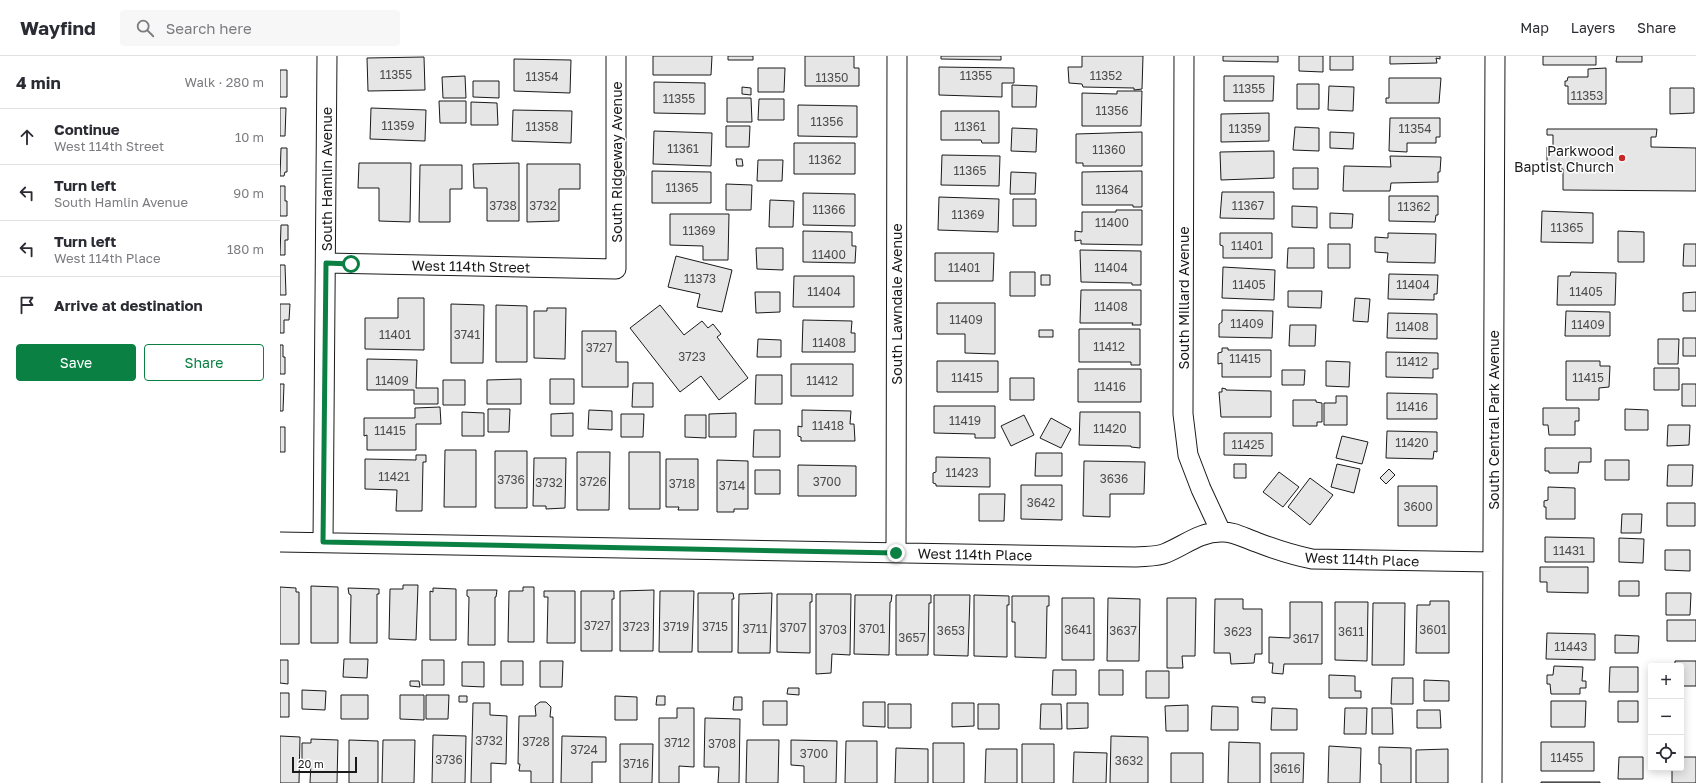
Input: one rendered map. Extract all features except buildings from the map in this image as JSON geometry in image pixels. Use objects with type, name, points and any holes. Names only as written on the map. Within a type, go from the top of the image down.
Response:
[{"type":"street","name":"South Hamlin Avenue","points":[[323,542],[327,56]]},
{"type":"street","name":"South Ridgeway Avenue","points":[[616,56],[616,269]]},
{"type":"street","name":"South Lawndale Avenue","points":[[896,553],[897,56]]},
{"type":"street","name":"South Millard Avenue","points":[[1184,56],[1182,414],[1188,455],[1201,489],[1222,532]]},
{"type":"street","name":"South Central Park Avenue","points":[[1492,783],[1495,56]]},
{"type":"street","name":"West 114th Street","points":[[326,263],[616,269]]},
{"type":"street","name":"West 114th Place","points":[[280,542],[1150,556],[1165,553],[1197,537],[1209,533],[1222,532],[1234,533],[1284,552],[1312,559],[1493,562]]},
{"type":"place","name":"Parkwood Baptist Church","points":[[1622,158]]},
{"type":"route","points":[[351,264],[326,263],[323,542],[896,553]]}]
